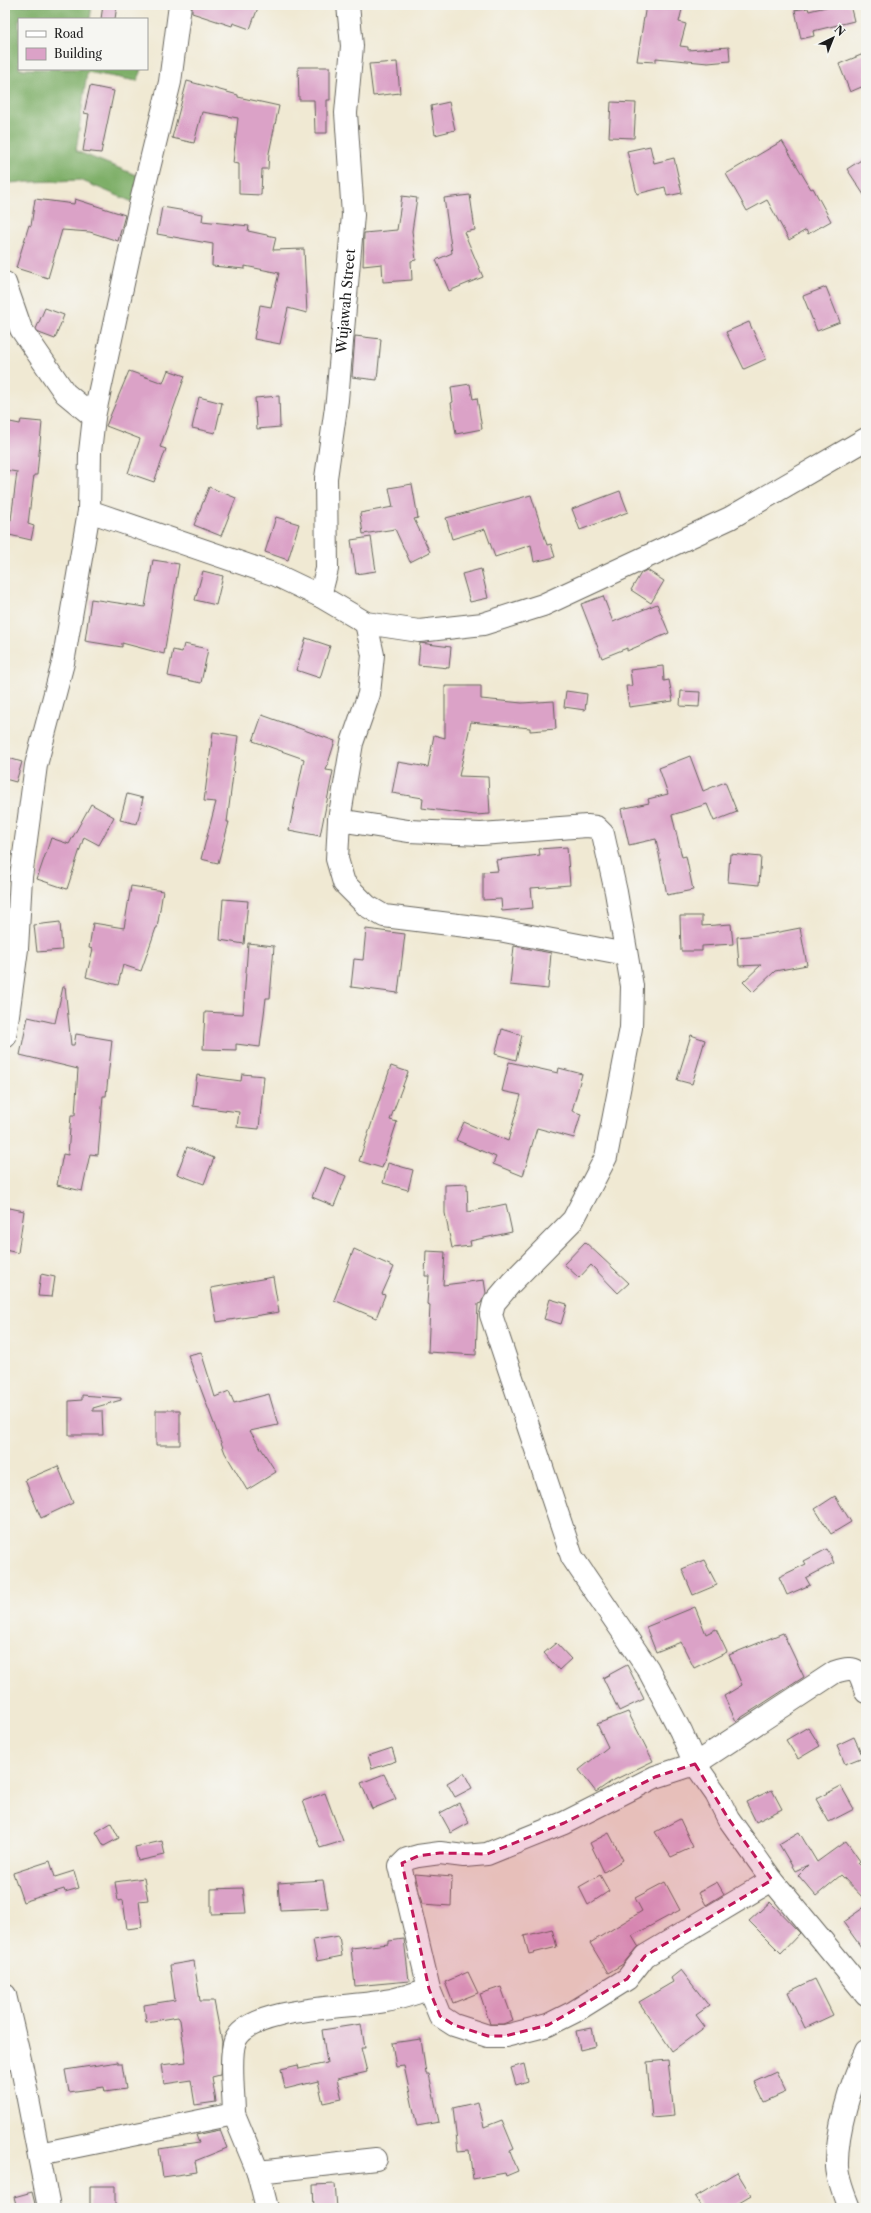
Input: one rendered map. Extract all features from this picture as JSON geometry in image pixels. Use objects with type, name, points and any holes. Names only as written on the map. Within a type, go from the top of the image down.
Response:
[{"type":"street","points":[[5,1037],[17,949],[21,877],[36,765],[63,663],[89,511],[90,452],[94,417],[140,205],[170,82],[180,5]]},
{"type":"street","name":"Wujawah Street","points":[[320,596],[328,569],[326,478],[337,400],[353,215],[346,113],[352,46],[348,5]]},
{"type":"street","points":[[5,283],[21,329],[65,392],[94,417]]},
{"type":"street","points":[[89,511],[276,575],[320,596],[366,623],[419,631],[483,624],[543,606],[730,518],[861,442]]},
{"type":"street","points":[[366,623],[373,655],[369,694],[352,743],[339,820],[337,858],[344,883],[367,906],[384,916],[499,930],[626,954]]},
{"type":"street","points":[[339,820],[408,831],[481,834],[596,827],[601,830],[603,834],[616,892],[632,986],[631,1028],[606,1157],[573,1220],[494,1302],[491,1315],[572,1557],[648,1669],[682,1732],[695,1764],[716,1794],[728,1818],[772,1880],[866,1994]]},
{"type":"street","points":[[772,1880],[645,1956],[627,1979],[548,2025],[505,2036],[488,2036],[454,2025],[440,2016],[429,1989],[400,1866],[402,1863],[418,1856],[440,1853],[464,1856],[487,1854],[564,1822],[655,1778],[695,1764],[835,1672],[849,1668],[854,1669],[858,1673],[866,1692]]},
{"type":"street","points":[[267,2208],[258,2172],[234,2114],[233,2062],[236,2041],[243,2031],[262,2022],[295,2010],[385,2001],[429,1989]]},
{"type":"street","points":[[5,1995],[49,2208]]},
{"type":"street","points":[[849,2208],[839,2181],[837,2166],[841,2126],[855,2073],[866,2051]]},
{"type":"street","points":[[39,2154],[234,2114]]},
{"type":"street","points":[[258,2172],[376,2159]]},
{"type":"highlighted area","points":[[695,1764],[728,1818],[772,1880],[645,1956],[627,1979],[548,2025],[505,2036],[488,2036],[454,2025],[440,2016],[429,1989],[402,1863],[418,1856],[440,1853],[487,1854],[564,1823],[655,1777]]},
{"type":"green space","points":[[5,5],[92,5],[90,18],[18,18],[18,70],[141,70],[137,81],[87,72],[76,151],[146,179],[140,205],[80,180],[5,183]]},
{"type":"building","points":[[103,5],[117,5],[115,18],[101,18]]},
{"type":"building","points":[[192,5],[259,5],[250,29],[233,23],[232,26],[192,13]]},
{"type":"building","points":[[646,5],[683,5],[679,22],[686,24],[680,46],[688,47],[688,50],[729,47],[730,61],[708,63],[656,58],[656,62],[637,61]]},
{"type":"building","points":[[834,5],[850,5],[854,21],[813,31],[814,36],[801,39],[795,10],[808,8],[809,11]]},
{"type":"building","points":[[866,53],[866,85],[850,92],[839,64]]},
{"type":"building","points":[[397,62],[400,93],[373,96],[369,64]]},
{"type":"building","points":[[298,67],[330,67],[330,100],[327,100],[327,133],[315,133],[314,100],[299,100]]},
{"type":"building","points":[[187,81],[238,95],[238,97],[279,106],[269,153],[268,169],[262,169],[261,195],[239,194],[239,164],[233,163],[238,118],[202,112],[194,143],[172,138]]},
{"type":"building","points":[[90,86],[114,91],[101,153],[83,151],[89,114],[84,113]]},
{"type":"building","points":[[449,102],[455,130],[435,135],[431,106]]},
{"type":"building","points":[[611,102],[636,103],[634,138],[609,137]]},
{"type":"building","points":[[782,141],[811,189],[813,188],[831,221],[808,234],[806,230],[789,240],[767,200],[747,211],[726,174]]},
{"type":"building","points":[[650,146],[654,163],[674,158],[682,193],[667,196],[665,187],[637,194],[627,151]]},
{"type":"building","points":[[866,157],[866,198],[847,169]]},
{"type":"building","points":[[470,195],[475,230],[464,232],[483,277],[449,291],[436,260],[452,253],[444,198]]},
{"type":"building","points":[[402,196],[417,198],[412,231],[416,260],[411,261],[412,280],[383,282],[382,264],[363,266],[364,233],[397,230]]},
{"type":"building","points":[[35,199],[74,204],[75,199],[125,215],[118,241],[90,232],[62,230],[48,278],[16,268],[29,225],[31,226]]},
{"type":"building","points":[[162,207],[203,214],[202,221],[249,226],[248,231],[276,237],[273,250],[304,249],[307,313],[288,308],[280,344],[254,339],[260,305],[271,307],[279,273],[245,266],[245,269],[212,266],[213,244],[157,234]]},
{"type":"building","points":[[826,287],[840,322],[817,331],[803,296]]},
{"type":"building","points":[[45,308],[64,315],[55,339],[39,333],[36,329]]},
{"type":"building","points":[[749,322],[766,359],[744,369],[726,332]]},
{"type":"building","points":[[355,336],[381,339],[377,380],[352,377]]},
{"type":"building","points":[[168,370],[185,376],[160,447],[166,449],[154,482],[128,473],[140,439],[106,426],[129,371],[163,383]]},
{"type":"building","points":[[470,384],[473,399],[477,398],[482,429],[456,434],[451,403],[453,402],[451,387]]},
{"type":"building","points":[[279,396],[280,427],[257,429],[255,398]]},
{"type":"building","points":[[199,397],[222,403],[215,433],[192,428]]},
{"type":"building","points":[[21,420],[42,422],[37,475],[34,475],[28,524],[34,526],[31,540],[5,534],[8,520],[11,520],[17,472],[5,470],[5,421],[20,424]]},
{"type":"building","points":[[412,484],[418,518],[414,519],[430,552],[410,562],[395,529],[363,534],[360,513],[393,507],[389,488]]},
{"type":"building","points":[[209,487],[236,498],[221,536],[194,525]]},
{"type":"building","points":[[620,491],[628,512],[580,530],[572,509]]},
{"type":"building","points":[[531,495],[547,545],[551,544],[555,557],[534,562],[531,545],[495,557],[485,529],[452,539],[446,518]]},
{"type":"building","points":[[276,517],[299,524],[288,560],[265,552]]},
{"type":"building","points":[[371,537],[376,571],[356,574],[351,540]]},
{"type":"building","points":[[153,560],[179,564],[164,654],[122,643],[122,647],[85,641],[91,599],[145,607]]},
{"type":"building","points":[[481,569],[488,598],[470,602],[462,574]]},
{"type":"building","points":[[647,570],[664,581],[651,603],[631,590],[641,573]]},
{"type":"building","points":[[203,571],[223,576],[216,605],[195,600]]},
{"type":"building","points":[[603,596],[613,622],[657,604],[669,633],[627,651],[627,648],[602,658],[581,604]]},
{"type":"building","points":[[306,638],[330,646],[320,678],[296,670]]},
{"type":"building","points":[[420,643],[451,647],[449,668],[418,665]]},
{"type":"building","points":[[184,644],[208,649],[201,683],[168,676],[173,650],[182,652]]},
{"type":"building","points":[[663,666],[664,681],[669,680],[673,701],[629,707],[626,686],[632,686],[630,670]]},
{"type":"building","points":[[445,686],[481,686],[481,699],[522,703],[554,701],[556,729],[530,731],[530,728],[471,722],[459,776],[488,777],[490,814],[475,815],[422,808],[423,798],[392,793],[398,762],[428,767],[434,735],[445,738]]},
{"type":"building","points":[[566,691],[587,694],[585,710],[564,707]]},
{"type":"building","points":[[681,691],[700,692],[699,707],[680,706]]},
{"type":"building","points":[[262,715],[335,741],[326,770],[333,771],[320,836],[289,830],[304,759],[253,741]]},
{"type":"building","points":[[213,732],[238,736],[227,822],[229,822],[218,863],[201,859],[216,802],[204,801]]},
{"type":"building","points":[[690,756],[703,791],[725,782],[737,812],[714,821],[707,804],[672,815],[682,857],[686,856],[693,890],[667,895],[656,839],[629,845],[621,809],[649,803],[648,799],[668,794],[659,768]]},
{"type":"building","points":[[5,757],[22,762],[16,782],[5,779]]},
{"type":"building","points":[[127,794],[143,798],[137,824],[120,820]]},
{"type":"building","points":[[91,804],[114,817],[99,845],[84,837],[67,889],[37,879],[51,838],[69,844]]},
{"type":"building","points":[[567,847],[570,885],[531,888],[533,908],[502,911],[501,899],[483,900],[483,872],[498,871],[496,860],[540,855],[539,849]]},
{"type":"building","points":[[730,854],[761,857],[759,885],[728,882]]},
{"type":"building","points":[[131,886],[163,891],[157,928],[141,971],[123,965],[118,985],[86,977],[93,949],[89,948],[93,923],[124,928]]},
{"type":"building","points":[[223,899],[248,901],[244,944],[220,940]]},
{"type":"building","points":[[680,916],[702,916],[702,926],[731,924],[733,944],[702,946],[702,951],[681,951]]},
{"type":"building","points":[[60,922],[62,950],[37,952],[34,925]]},
{"type":"building","points":[[800,928],[807,965],[775,971],[753,992],[743,982],[761,965],[739,966],[737,937],[769,934]]},
{"type":"building","points":[[366,929],[405,934],[398,993],[351,987],[354,959],[363,960]]},
{"type":"building","points":[[248,943],[274,946],[270,998],[266,998],[260,1047],[236,1044],[236,1050],[203,1049],[205,1012],[243,1014]]},
{"type":"building","points":[[514,946],[551,953],[548,989],[510,985]]},
{"type":"building","points":[[63,987],[65,987],[71,1045],[74,1045],[76,1034],[112,1040],[106,1096],[103,1096],[98,1155],[90,1154],[82,1191],[57,1185],[63,1154],[68,1155],[71,1115],[75,1115],[78,1069],[20,1055],[28,1017],[55,1023]]},
{"type":"building","points":[[502,1029],[522,1035],[516,1060],[495,1054]]},
{"type":"building","points":[[691,1035],[705,1040],[692,1084],[677,1080]]},
{"type":"building","points":[[509,1062],[558,1073],[559,1068],[582,1074],[572,1111],[581,1114],[574,1138],[537,1128],[523,1176],[493,1164],[496,1157],[456,1140],[464,1122],[508,1141],[521,1095],[502,1091]]},
{"type":"building","points":[[391,1066],[408,1072],[390,1120],[397,1122],[382,1168],[359,1161]]},
{"type":"building","points":[[242,1074],[264,1076],[259,1129],[237,1127],[239,1112],[193,1106],[197,1075],[241,1081]]},
{"type":"building","points":[[187,1147],[214,1158],[204,1184],[177,1174]]},
{"type":"building","points":[[388,1163],[413,1170],[408,1190],[383,1183]]},
{"type":"building","points":[[324,1167],[346,1176],[334,1206],[312,1197]]},
{"type":"building","points":[[467,1184],[468,1212],[506,1204],[512,1232],[470,1241],[471,1246],[452,1248],[445,1213],[445,1185]]},
{"type":"building","points":[[5,1207],[24,1211],[18,1253],[5,1250]]},
{"type":"building","points":[[585,1242],[629,1283],[618,1293],[591,1265],[579,1278],[564,1264]]},
{"type":"building","points":[[354,1249],[394,1267],[382,1294],[385,1295],[376,1318],[334,1300]]},
{"type":"building","points":[[426,1251],[445,1252],[443,1285],[484,1280],[486,1293],[481,1303],[478,1304],[476,1355],[428,1352],[430,1305],[427,1304],[429,1276],[425,1276]]},
{"type":"building","points":[[41,1274],[55,1277],[52,1297],[38,1296]]},
{"type":"building","points":[[273,1277],[279,1312],[217,1322],[211,1288]]},
{"type":"building","points":[[550,1299],[567,1304],[561,1324],[544,1319]]},
{"type":"building","points":[[201,1352],[215,1397],[229,1391],[234,1403],[269,1394],[278,1425],[250,1431],[276,1472],[247,1490],[225,1453],[188,1355]]},
{"type":"building","points":[[82,1395],[121,1398],[121,1400],[93,1408],[93,1411],[102,1411],[103,1435],[69,1435],[69,1401],[82,1400]]},
{"type":"building","points":[[156,1410],[180,1410],[180,1445],[156,1445]]},
{"type":"building","points":[[58,1466],[73,1503],[41,1518],[25,1480]]},
{"type":"building","points":[[835,1496],[851,1522],[831,1534],[815,1509]]},
{"type":"building","points":[[827,1549],[834,1563],[806,1578],[810,1585],[787,1595],[779,1577],[806,1564],[804,1561]]},
{"type":"building","points":[[704,1560],[717,1585],[693,1595],[682,1569]]},
{"type":"building","points":[[695,1607],[706,1634],[716,1629],[727,1652],[694,1668],[681,1642],[656,1652],[646,1627]]},
{"type":"building","points":[[783,1633],[804,1677],[736,1721],[724,1696],[742,1685],[729,1655]]},
{"type":"building","points":[[556,1643],[571,1659],[559,1670],[544,1653]]},
{"type":"building","points":[[627,1665],[644,1699],[619,1711],[603,1678]]},
{"type":"building","points":[[628,1712],[653,1761],[612,1781],[596,1792],[579,1770],[608,1747],[597,1724]]},
{"type":"building","points":[[808,1727],[820,1746],[798,1759],[786,1740]]},
{"type":"building","points":[[854,1737],[863,1757],[845,1764],[837,1745]]},
{"type":"building","points":[[392,1748],[396,1761],[372,1769],[368,1756]]},
{"type":"building","points":[[464,1773],[472,1788],[455,1797],[447,1783]]},
{"type":"building","points":[[384,1774],[396,1799],[372,1809],[361,1783]]},
{"type":"building","points":[[841,1786],[854,1809],[829,1822],[816,1799]]},
{"type":"building","points":[[772,1790],[782,1809],[756,1822],[746,1802]]},
{"type":"building","points":[[325,1793],[343,1841],[320,1848],[303,1801]]},
{"type":"building","points":[[459,1803],[469,1823],[451,1833],[440,1813]]},
{"type":"building","points":[[680,1819],[693,1847],[671,1857],[655,1832]]},
{"type":"building","points":[[111,1823],[119,1838],[104,1846],[96,1832]]},
{"type":"building","points":[[799,1832],[817,1862],[846,1841],[860,1861],[858,1863],[866,1871],[866,1901],[841,1875],[816,1896],[798,1875],[808,1865],[795,1871],[779,1844]]},
{"type":"building","points":[[609,1833],[623,1860],[604,1872],[590,1843]]},
{"type":"building","points":[[162,1841],[165,1855],[138,1861],[135,1847]]},
{"type":"building","points":[[50,1861],[55,1877],[74,1871],[79,1888],[65,1892],[64,1889],[23,1902],[13,1873]]},
{"type":"building","points":[[415,1874],[452,1877],[451,1906],[422,1904]]},
{"type":"building","points":[[600,1875],[609,1891],[588,1905],[579,1887]]},
{"type":"building","points":[[144,1878],[148,1900],[139,1901],[142,1927],[127,1929],[123,1900],[118,1901],[115,1882]]},
{"type":"building","points":[[323,1880],[328,1908],[280,1910],[278,1883]]},
{"type":"building","points":[[665,1882],[680,1910],[632,1936],[638,1946],[623,1964],[608,1973],[590,1943],[642,1911],[635,1898]]},
{"type":"building","points":[[717,1882],[724,1894],[706,1905],[699,1892]]},
{"type":"building","points":[[243,1888],[246,1913],[211,1914],[211,1889]]},
{"type":"building","points":[[770,1902],[800,1933],[781,1953],[749,1921]]},
{"type":"building","points":[[866,1906],[866,1954],[843,1922]]},
{"type":"building","points":[[552,1929],[557,1947],[529,1954],[524,1936]]},
{"type":"building","points":[[339,1936],[342,1956],[317,1961],[313,1940]]},
{"type":"building","points":[[404,1939],[409,1981],[355,1986],[351,1948],[389,1944],[389,1941]]},
{"type":"building","points":[[194,1961],[200,2001],[214,2001],[222,2042],[220,2075],[212,2077],[216,2102],[195,2105],[191,2080],[164,2084],[161,2065],[186,2062],[180,2020],[178,2017],[146,2022],[144,2005],[175,2000],[170,1965]]},
{"type":"building","points":[[681,1970],[709,2006],[696,2015],[705,2027],[672,2051],[639,2002],[673,1982],[671,1978]]},
{"type":"building","points":[[468,1972],[478,1993],[453,2003],[445,1982]]},
{"type":"building","points":[[815,1979],[833,2015],[805,2028],[788,1992]]},
{"type":"building","points":[[501,1987],[513,2020],[503,2024],[490,2024],[480,1994]]},
{"type":"building","points":[[361,2024],[365,2048],[361,2048],[367,2072],[337,2079],[342,2099],[323,2103],[318,2081],[285,2089],[281,2069],[298,2065],[299,2069],[327,2063],[322,2030]]},
{"type":"building","points":[[592,2028],[596,2046],[580,2050],[576,2031]]},
{"type":"building","points":[[421,2039],[426,2074],[429,2074],[439,2122],[417,2126],[404,2066],[396,2067],[392,2043]]},
{"type":"building","points":[[668,2060],[674,2116],[652,2118],[647,2062]]},
{"type":"building","points":[[118,2062],[118,2064],[122,2064],[126,2089],[105,2092],[104,2087],[69,2092],[65,2070]]},
{"type":"building","points":[[524,2064],[528,2081],[516,2085],[511,2068]]},
{"type":"building","points":[[776,2071],[786,2092],[764,2102],[754,2081]]},
{"type":"building","points":[[478,2102],[484,2127],[502,2120],[514,2149],[510,2151],[518,2171],[506,2176],[505,2173],[473,2179],[469,2150],[458,2151],[453,2108]]},
{"type":"building","points":[[220,2130],[227,2148],[195,2161],[197,2172],[163,2177],[159,2149],[199,2143],[196,2135]]},
{"type":"building","points":[[737,2172],[751,2195],[729,2208],[702,2208],[695,2197]]},
{"type":"building","points":[[335,2184],[337,2208],[314,2208],[313,2185]]},
{"type":"building","points":[[90,2186],[115,2186],[115,2208],[90,2208]]},
{"type":"building","points":[[32,2192],[36,2208],[17,2208],[14,2197]]}]
